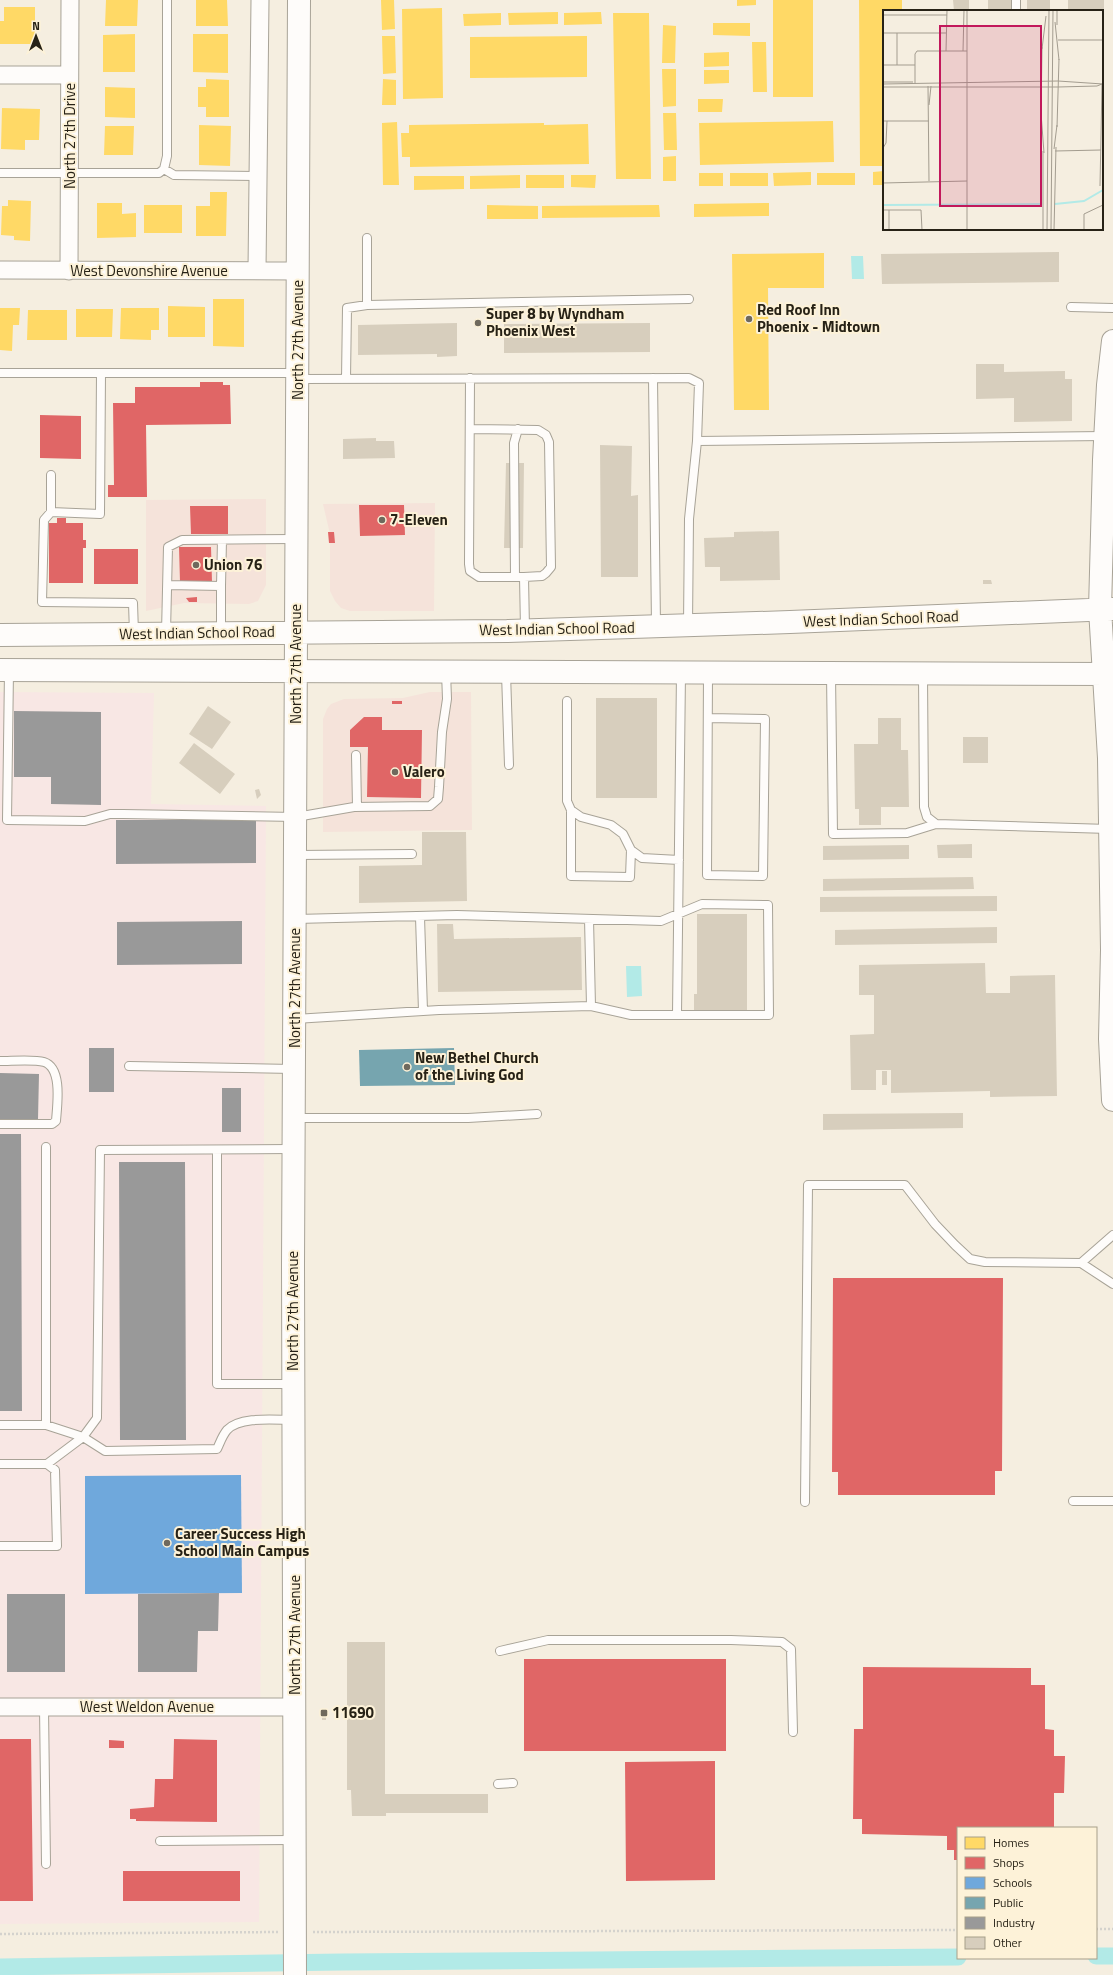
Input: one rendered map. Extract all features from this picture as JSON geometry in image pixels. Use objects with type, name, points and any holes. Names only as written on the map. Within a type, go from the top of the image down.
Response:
[{"type":"main road","name":"North 27th Avenue","points":[[295,1975],[294,1069],[299,0]]},
{"type":"main road","points":[[1113,341],[1108,385],[1105,436],[1108,758],[1112,954],[1110,1039],[1113,1100]]},
{"type":"main road","name":"West Indian School Road","points":[[0,635],[525,630],[1106,609]]},
{"type":"main road","points":[[4,670],[1108,675]]},
{"type":"street","name":"North 27th Drive","points":[[70,0],[70,271]]},
{"type":"street","points":[[257,270],[260,176],[260,0]]},
{"type":"street","points":[[0,75],[70,75]]},
{"type":"street","name":"West Devonshire Avenue","points":[[0,270],[298,271]]},
{"type":"street","name":"West Weldon Avenue","points":[[0,1706],[295,1707]]},
{"type":"lane","points":[[0,173],[159,173],[164,169],[167,156],[167,0]]},
{"type":"lane","points":[[164,169],[174,175],[260,176]]},
{"type":"lane","points":[[368,238],[368,305]]},
{"type":"lane","points":[[346,379],[347,308],[368,305],[689,299]]},
{"type":"lane","points":[[1071,307],[1113,308]]},
{"type":"lane","points":[[0,373],[298,376],[346,379],[689,378],[698,383],[697,440],[689,519],[688,625]]},
{"type":"lane","points":[[51,512],[100,514],[100,373]]},
{"type":"lane","points":[[470,378],[470,429],[470,571],[480,577],[542,576],[551,567],[549,442],[543,431],[470,429]]},
{"type":"lane","points":[[653,378],[656,626]]},
{"type":"lane","points":[[515,577],[514,443],[518,430]]},
{"type":"lane","points":[[697,440],[1105,436]]},
{"type":"lane","points":[[51,475],[51,512],[44,520],[42,602],[133,603],[134,634]]},
{"type":"lane","points":[[166,634],[168,547],[182,540],[297,539]]},
{"type":"lane","points":[[221,633],[222,540]]},
{"type":"lane","points":[[524,577],[525,630]]},
{"type":"lane","points":[[168,585],[221,586]]},
{"type":"lane","points":[[4,670],[6,820],[85,821],[110,814],[296,817],[357,807],[430,806],[438,799],[442,732],[447,699],[446,672]]},
{"type":"lane","points":[[506,673],[509,765]]},
{"type":"lane","points":[[677,1015],[681,674]]},
{"type":"lane","points":[[708,674],[707,875],[763,876],[765,719],[708,718]]},
{"type":"lane","points":[[831,674],[833,834],[908,833],[936,824],[1110,829]]},
{"type":"lane","points":[[923,674],[924,807],[928,817],[936,824]]},
{"type":"lane","points":[[566,701],[567,801],[571,810],[571,876],[630,877],[631,850]]},
{"type":"lane","points":[[356,754],[357,807]]},
{"type":"lane","points":[[571,810],[581,817],[612,825],[623,834],[631,850],[642,858],[679,860]]},
{"type":"lane","points":[[296,855],[412,854]]},
{"type":"lane","points":[[295,918],[420,917],[457,915],[661,921],[702,904],[768,905],[769,1015],[631,1015],[591,1006],[423,1011],[295,1020]]},
{"type":"lane","points":[[420,917],[423,1011]]},
{"type":"lane","points":[[589,919],[591,1006]]},
{"type":"lane","points":[[0,1061],[43,1062],[50,1067],[58,1088],[56,1121],[52,1124],[0,1124]]},
{"type":"lane","points":[[129,1066],[294,1069]]},
{"type":"lane","points":[[294,1118],[476,1118],[537,1114]]},
{"type":"lane","points":[[46,1147],[46,1425]]},
{"type":"lane","points":[[47,1464],[82,1437],[97,1418],[100,1150],[294,1149]]},
{"type":"lane","points":[[217,1150],[218,1384],[294,1384]]},
{"type":"lane","points":[[805,1502],[808,1185],[905,1184],[935,1224],[970,1259],[985,1262],[1081,1264],[1113,1284]]},
{"type":"lane","points":[[1081,1264],[1113,1234]]},
{"type":"lane","points":[[0,1425],[46,1425],[82,1437],[106,1450],[217,1450],[227,1430],[235,1424],[245,1421],[294,1420]]},
{"type":"lane","points":[[0,1464],[47,1464],[55,1470],[57,1546],[0,1546]]},
{"type":"lane","points":[[1073,1501],[1113,1501]]},
{"type":"lane","points":[[500,1650],[548,1640],[731,1640],[782,1642],[791,1649],[793,1732]]},
{"type":"lane","points":[[44,1707],[46,1864]]},
{"type":"lane","points":[[498,1784],[513,1783]]},
{"type":"lane","points":[[160,1841],[295,1840]]},
{"type":"path","points":[[1097,1929],[1113,1929]]},
{"type":"path","points":[[321,1932],[957,1930]]},
{"type":"path","points":[[0,1934],[270,1932]]},
{"type":"shaded area","points":[[266,499],[266,585],[258,601],[249,604],[184,603],[146,611],[146,500]]},
{"type":"shaded area","points":[[435,503],[434,611],[350,611],[341,608],[335,601],[330,591],[330,534],[323,504]]},
{"type":"shaded area","points":[[0,692],[154,693],[151,804],[266,806],[259,1922],[0,1924]]},
{"type":"shaded area","points":[[430,692],[471,692],[472,830],[323,832],[323,719],[327,709],[331,704],[344,699],[403,698]]},
{"type":"water","points":[[851,256],[863,256],[864,279],[852,279]]},
{"type":"water","points":[[626,966],[641,966],[642,996],[627,997]]},
{"type":"building: Homes","points":[[106,0],[138,0],[137,26],[105,26]]},
{"type":"building: Homes","points":[[196,0],[227,0],[228,26],[196,26]]},
{"type":"building: Homes","points":[[381,0],[394,0],[395,29],[382,30]]},
{"type":"building: Homes","points":[[737,0],[756,0],[756,5],[737,6]]},
{"type":"building: Homes","points":[[773,0],[813,0],[813,97],[773,97]]},
{"type":"building: Homes","points":[[859,0],[902,0],[902,10],[883,10],[883,166],[860,166]]},
{"type":"building: Homes","points":[[4,7],[35,7],[35,44],[0,44],[0,21],[4,21]]},
{"type":"building: Homes","points":[[442,8],[443,98],[403,99],[402,9]]},
{"type":"building: Homes","points":[[558,12],[558,24],[509,25],[508,13]]},
{"type":"building: Homes","points":[[601,12],[602,24],[564,25],[564,13]]},
{"type":"building: Homes","points":[[501,13],[501,25],[464,26],[463,14]]},
{"type":"building: Homes","points":[[613,13],[649,13],[651,179],[616,179]]},
{"type":"building: Homes","points":[[713,23],[750,23],[750,36],[713,35]]},
{"type":"building: Homes","points":[[663,25],[676,26],[675,63],[662,63]]},
{"type":"building: Homes","points":[[135,34],[135,72],[103,72],[103,35]]},
{"type":"building: Homes","points":[[193,34],[228,34],[228,73],[193,72]]},
{"type":"building: Homes","points":[[382,36],[395,36],[396,73],[383,74]]},
{"type":"building: Homes","points":[[587,36],[587,77],[470,78],[470,37]]},
{"type":"building: Homes","points":[[752,42],[766,42],[767,92],[753,92]]},
{"type":"building: Homes","points":[[729,52],[729,66],[704,67],[704,53]]},
{"type":"building: Homes","points":[[662,69],[676,69],[676,106],[663,107]]},
{"type":"building: Homes","points":[[704,70],[729,70],[729,83],[704,84]]},
{"type":"building: Homes","points":[[206,79],[229,80],[229,117],[206,117],[206,107],[198,107],[198,87],[206,87]]},
{"type":"building: Homes","points":[[383,79],[396,80],[396,105],[382,105]]},
{"type":"building: Homes","points":[[105,87],[135,88],[135,118],[105,117]]},
{"type":"building: Homes","points":[[698,99],[723,99],[722,112],[698,112]]},
{"type":"building: Homes","points":[[2,108],[40,109],[39,140],[25,140],[25,150],[1,149]]},
{"type":"building: Homes","points":[[663,113],[676,113],[677,150],[664,150]]},
{"type":"building: Homes","points":[[833,121],[834,162],[700,165],[699,123]]},
{"type":"building: Homes","points":[[397,122],[399,185],[383,185],[382,123]]},
{"type":"building: Homes","points":[[544,123],[544,125],[588,124],[589,164],[410,167],[410,157],[402,157],[401,133],[409,133],[409,125]]},
{"type":"building: Homes","points":[[199,125],[231,126],[230,166],[199,165]]},
{"type":"building: Homes","points":[[105,126],[134,126],[133,155],[104,155]]},
{"type":"building: Homes","points":[[676,156],[676,181],[663,181],[663,157]]},
{"type":"building: Homes","points":[[883,171],[883,185],[873,185],[873,172]]},
{"type":"building: Homes","points":[[811,172],[811,185],[774,186],[773,173]]},
{"type":"building: Homes","points":[[699,173],[723,173],[723,186],[699,186]]},
{"type":"building: Homes","points":[[730,173],[768,173],[768,186],[730,186]]},
{"type":"building: Homes","points":[[817,173],[855,173],[855,185],[817,185]]},
{"type":"building: Homes","points":[[520,175],[520,188],[470,189],[470,176]]},
{"type":"building: Homes","points":[[526,175],[564,175],[564,188],[526,188]]},
{"type":"building: Homes","points":[[571,175],[596,175],[595,188],[571,187]]},
{"type":"building: Homes","points":[[414,176],[464,176],[464,189],[414,190]]},
{"type":"building: Homes","points":[[210,192],[227,192],[226,236],[196,236],[196,206],[210,206]]},
{"type":"building: Homes","points":[[8,200],[31,201],[30,241],[14,240],[14,236],[1,235],[2,206],[8,206]]},
{"type":"building: Homes","points":[[97,203],[122,203],[122,214],[136,213],[136,237],[97,238]]},
{"type":"building: Homes","points":[[769,203],[769,216],[694,217],[694,204]]},
{"type":"building: Homes","points":[[144,205],[182,205],[182,233],[144,233]]},
{"type":"building: Homes","points":[[487,205],[538,206],[538,219],[487,219]]},
{"type":"building: Homes","points":[[659,205],[660,217],[542,218],[542,206]]},
{"type":"building: Homes","points":[[824,253],[824,288],[768,288],[769,410],[734,410],[732,254]]},
{"type":"building: Homes","points":[[213,299],[244,299],[244,347],[213,346]]},
{"type":"building: Homes","points":[[168,306],[205,307],[205,337],[168,337]]},
{"type":"building: Homes","points":[[0,308],[20,308],[19,325],[13,325],[12,351],[0,350]]},
{"type":"building: Homes","points":[[121,308],[159,308],[159,330],[151,330],[151,340],[120,339]]},
{"type":"building: Homes","points":[[76,309],[113,309],[112,337],[76,337]]},
{"type":"building: Homes","points":[[28,310],[67,310],[67,340],[27,340]]},
{"type":"building: Shops","points":[[200,382],[223,382],[223,385],[230,385],[231,424],[146,425],[147,497],[108,497],[108,485],[114,485],[113,403],[135,403],[135,387],[200,387]]},
{"type":"building: Shops","points":[[40,415],[81,416],[81,459],[40,458]]},
{"type":"building: Shops","name":"7-Eleven","points":[[359,505],[404,505],[405,535],[360,536]]},
{"type":"building: Shops","points":[[190,506],[228,506],[228,534],[191,534]]},
{"type":"building: Shops","points":[[57,518],[66,518],[66,523],[83,523],[83,540],[86,540],[86,548],[83,548],[83,583],[49,583],[49,523],[57,523]]},
{"type":"building: Shops","points":[[328,532],[334,532],[335,543],[329,543]]},
{"type":"building: Shops","name":"Union 76","points":[[179,547],[211,547],[212,582],[180,582]]},
{"type":"building: Shops","points":[[94,549],[138,549],[138,584],[94,584]]},
{"type":"building: Shops","points":[[197,597],[197,602],[189,602],[186,598]]},
{"type":"building: Shops","points":[[392,701],[402,701],[402,704],[392,704]]},
{"type":"building: Shops","name":"Valero","points":[[364,717],[382,717],[382,730],[422,730],[421,798],[367,797],[368,747],[350,747],[350,730]]},
{"type":"building: Shops","points":[[833,1278],[1003,1278],[1002,1471],[995,1471],[995,1495],[838,1495],[838,1472],[832,1472]]},
{"type":"building: Shops","points":[[524,1659],[726,1659],[726,1751],[524,1751]]},
{"type":"building: Shops","points":[[863,1667],[1031,1668],[1031,1685],[1045,1685],[1045,1729],[1054,1730],[1054,1756],[1065,1756],[1064,1793],[1054,1793],[1054,1827],[957,1827],[957,1860],[954,1860],[954,1850],[947,1850],[947,1836],[862,1834],[862,1819],[853,1819],[854,1729],[863,1729]]},
{"type":"building: Shops","points":[[0,1739],[31,1739],[33,1901],[0,1901]]},
{"type":"building: Shops","points":[[174,1739],[217,1740],[217,1822],[136,1821],[136,1819],[130,1819],[130,1809],[154,1807],[155,1779],[173,1779]]},
{"type":"building: Shops","points":[[109,1740],[124,1741],[124,1748],[109,1748]]},
{"type":"building: Shops","points":[[715,1761],[715,1880],[626,1881],[625,1762]]},
{"type":"building: Shops","points":[[123,1871],[240,1871],[240,1901],[123,1901]]},
{"type":"building: Schools","points":[[241,1475],[242,1593],[85,1594],[85,1476]]},
{"type":"building: Public","name":"New Bethel Church of the Living God","points":[[454,1048],[455,1085],[360,1086],[359,1050]]},
{"type":"building: Industry","points":[[14,711],[101,712],[101,805],[51,804],[51,777],[14,777]]},
{"type":"building: Industry","points":[[116,820],[256,820],[256,863],[116,864]]},
{"type":"building: Industry","points":[[242,921],[242,964],[117,965],[117,922]]},
{"type":"building: Industry","points":[[89,1048],[114,1048],[114,1092],[89,1092]]},
{"type":"building: Industry","points":[[0,1073],[39,1074],[38,1119],[0,1119]]},
{"type":"building: Industry","points":[[222,1088],[241,1088],[241,1132],[222,1132]]},
{"type":"building: Industry","points":[[0,1134],[21,1134],[22,1411],[0,1411]]},
{"type":"building: Industry","points":[[119,1162],[185,1162],[186,1440],[120,1440]]},
{"type":"building: Industry","points":[[219,1593],[218,1631],[198,1631],[197,1672],[138,1672],[138,1594]]},
{"type":"building: Industry","points":[[7,1594],[65,1594],[65,1672],[7,1672]]},
{"type":"building: Other","points":[[953,0],[969,0],[969,10],[954,10]]},
{"type":"building: Other","points":[[988,0],[1011,0],[1011,10],[988,10]]},
{"type":"building: Other","points":[[1027,0],[1050,0],[1050,10],[1027,10]]},
{"type":"building: Other","points":[[1068,0],[1104,0],[1104,123],[1103,10],[1068,10]]},
{"type":"building: Other","points":[[1059,252],[1059,282],[882,284],[881,254]]},
{"type":"building: Other","points":[[457,323],[457,356],[437,357],[437,354],[358,355],[358,325]]},
{"type":"building: Other","points":[[650,323],[650,352],[504,353],[504,324]]},
{"type":"building: Other","points":[[976,364],[1004,364],[1004,372],[1065,371],[1065,379],[1072,379],[1072,421],[1014,422],[1014,398],[976,399]]},
{"type":"building: Other","points":[[376,438],[376,441],[394,441],[395,458],[343,459],[343,439]]},
{"type":"building: Other","points":[[600,445],[632,446],[631,496],[638,495],[638,577],[601,577]]},
{"type":"building: Other","points":[[506,463],[524,463],[523,548],[504,548]]},
{"type":"building: Other","points":[[779,531],[780,580],[720,581],[720,567],[705,567],[704,538],[734,537],[734,532]]},
{"type":"building: Other","points":[[983,580],[991,580],[992,584],[983,584]]},
{"type":"building: Other","points":[[596,698],[657,698],[657,798],[596,798]]},
{"type":"building: Other","points":[[208,706],[231,722],[212,749],[189,734]]},
{"type":"building: Other","points":[[878,718],[901,718],[901,750],[908,750],[909,807],[881,807],[881,825],[859,825],[859,809],[855,809],[854,744],[878,744]]},
{"type":"building: Other","points":[[963,737],[988,737],[988,763],[963,763]]},
{"type":"building: Other","points":[[194,743],[235,774],[220,794],[179,763]]},
{"type":"building: Other","points":[[259,789],[261,795],[257,799],[255,790]]},
{"type":"building: Other","points":[[422,832],[466,832],[467,901],[359,903],[359,866],[422,865]]},
{"type":"building: Other","points":[[972,844],[972,858],[938,858],[937,845]]},
{"type":"building: Other","points":[[909,845],[909,859],[823,860],[823,846]]},
{"type":"building: Other","points":[[973,877],[974,889],[823,891],[823,879]]},
{"type":"building: Other","points":[[997,896],[997,911],[820,912],[820,897]]},
{"type":"building: Other","points":[[697,914],[747,914],[747,1012],[694,1012],[694,994],[697,994]]},
{"type":"building: Other","points":[[437,924],[453,924],[454,939],[581,937],[582,990],[438,992]]},
{"type":"building: Other","points":[[997,927],[997,943],[835,945],[835,930]]},
{"type":"building: Other","points":[[985,963],[986,993],[1010,993],[1010,976],[1055,975],[1057,1096],[990,1097],[990,1091],[891,1093],[891,1070],[876,1070],[876,1090],[851,1090],[850,1035],[874,1034],[874,995],[859,995],[859,965]]},
{"type":"building: Other","points":[[882,1071],[887,1071],[887,1085],[882,1085]]},
{"type":"building: Other","points":[[963,1113],[963,1128],[823,1130],[823,1114]]},
{"type":"building: Other","points":[[347,1642],[385,1642],[385,1794],[488,1794],[488,1813],[386,1813],[386,1816],[352,1816],[351,1790],[347,1790]]},
{"type":"building: Other","points":[[326,1710],[326,1720],[322,1720],[322,1713]]},
{"type":"waterway","points":[[1097,1956],[1113,1956]]},
{"type":"waterway","points":[[0,1967],[342,1962],[957,1957]]},
{"type":"place","name":"Red Roof Inn Phoenix - Midtown","points":[[749,319]]},
{"type":"place","name":"Super 8 by Wyndham Phoenix West","points":[[478,323]]},
{"type":"place","name":"7-Eleven","points":[[382,520]]},
{"type":"place","name":"Union 76","points":[[196,565]]},
{"type":"place","name":"Valero","points":[[395,772]]},
{"type":"place","name":"New Bethel Church of the Living God","points":[[407,1067]]},
{"type":"place","name":"Career Success High School Main Campus","points":[[167,1543]]},
{"type":"place","name":"11690","points":[[324,1713]]}]
